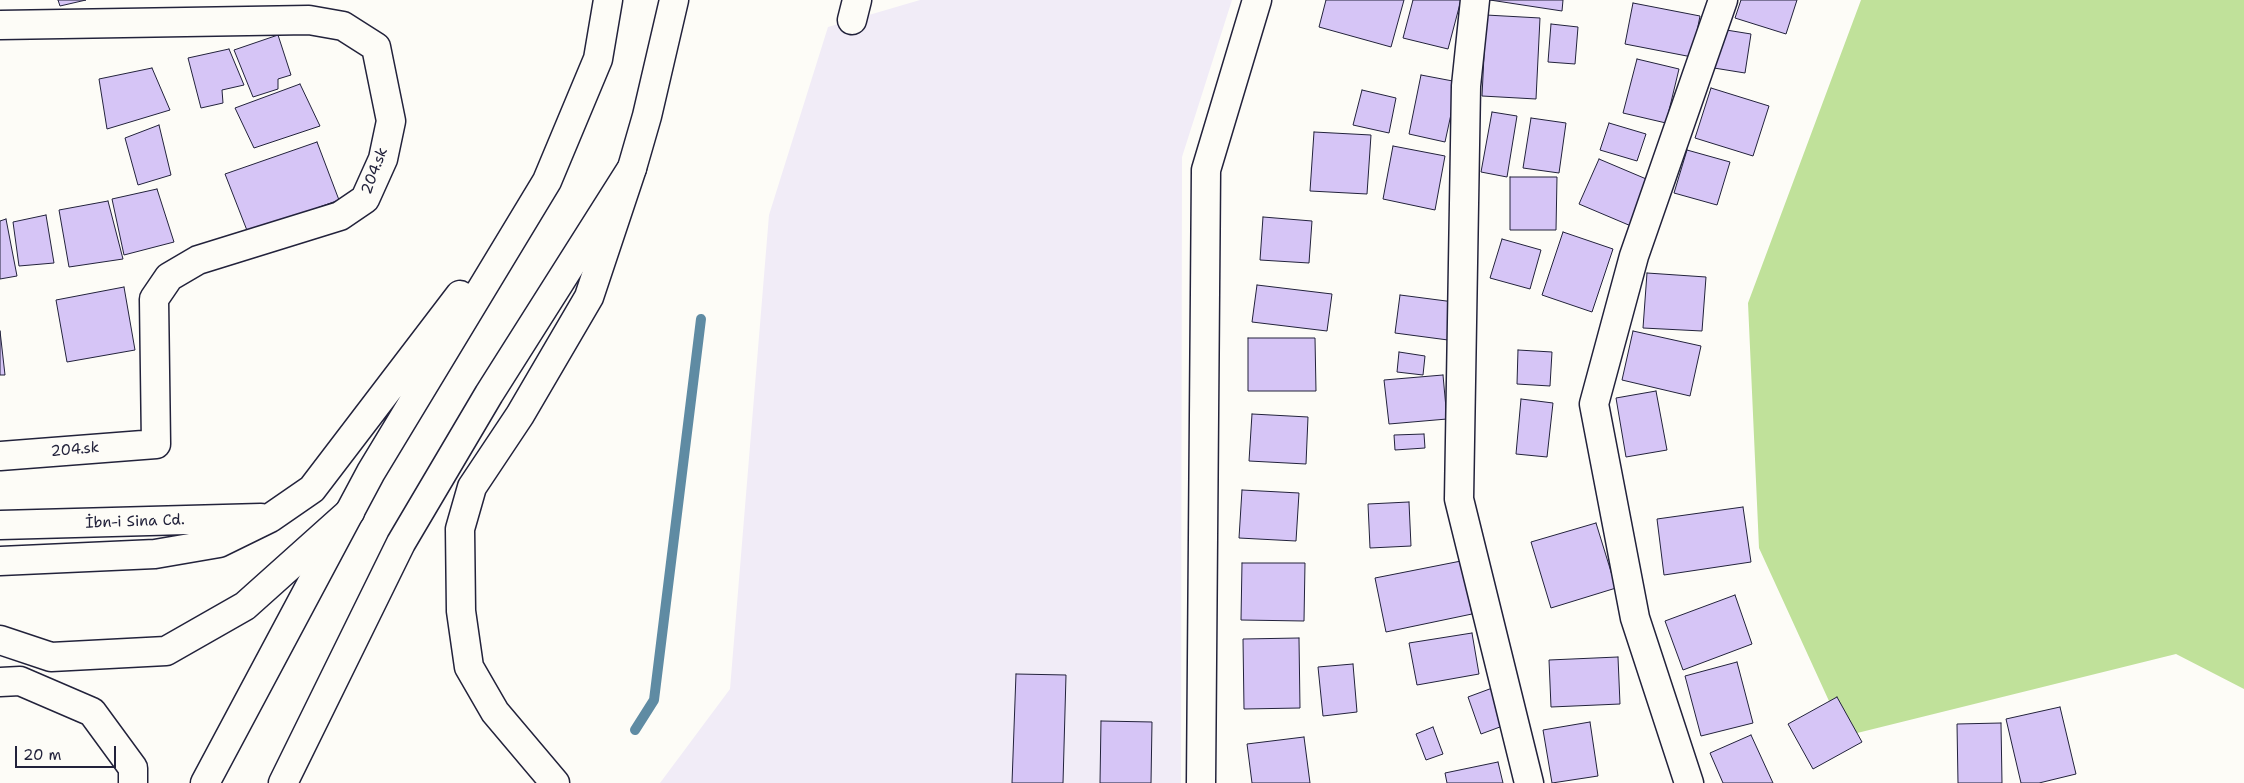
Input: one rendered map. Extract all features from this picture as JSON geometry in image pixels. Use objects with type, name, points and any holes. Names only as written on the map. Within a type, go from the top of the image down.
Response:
[{"type":"main road","points":[[205,783],[371,472],[547,181],[598,60],[608,0]]},
{"type":"main road","points":[[555,783],[495,712],[469,667],[461,611],[460,529],[472,487],[520,415],[589,297],[632,168],[647,116],[674,0]]},
{"type":"main road","points":[[1201,783],[1206,170],[1257,0]]},
{"type":"main road","points":[[1475,0],[1466,86],[1459,499],[1529,783]]},
{"type":"main road","points":[[1689,783],[1635,618],[1594,404],[1634,256],[1723,0]]},
{"type":"main road","name":"204.sk","points":[[0,25],[309,20],[343,26],[376,47],[391,121],[383,158],[365,199],[340,216],[198,260],[169,277],[154,299],[156,444],[0,456]]},
{"type":"main road","points":[[283,783],[401,543],[489,394],[632,168]]},
{"type":"main road","points":[[0,561],[155,554],[219,543],[270,518],[312,489],[547,181]]},
{"type":"main road","points":[[0,640],[51,656],[166,651],[245,606],[350,512]]},
{"type":"main road","name":"İbn-i Sina Cd.","points":[[0,525],[270,518]]},
{"type":"main road","points":[[0,682],[20,681],[92,712],[133,768],[133,783]]},
{"type":"shaded area","points":[[920,0],[1232,0],[1182,157],[1181,783],[660,783],[730,689],[769,215],[828,27]]},
{"type":"green space","points":[[1861,0],[2244,0],[2244,689],[2176,654],[1845,736],[1759,548],[1748,303]]},
{"type":"building","points":[[58,0],[86,0],[60,6]]},
{"type":"building","points":[[1326,0],[1404,0],[1391,47],[1319,27]]},
{"type":"building","points":[[1413,0],[1461,0],[1448,49],[1403,38]]},
{"type":"building","points":[[1490,0],[1563,0],[1562,11]]},
{"type":"building","points":[[1741,0],[1797,0],[1786,34],[1735,18]]},
{"type":"building","points":[[1633,3],[1700,16],[1692,57],[1625,44]]},
{"type":"building","points":[[1486,15],[1540,18],[1536,99],[1482,96]]},
{"type":"building","points":[[1551,24],[1578,27],[1575,64],[1548,62]]},
{"type":"building","points":[[1720,29],[1751,34],[1745,73],[1714,68]]},
{"type":"building","points":[[278,35],[291,75],[278,79],[278,89],[253,97],[234,50]]},
{"type":"building","points":[[229,49],[244,85],[222,90],[223,103],[201,108],[188,58]]},
{"type":"building","points":[[1637,59],[1679,69],[1666,123],[1623,113]]},
{"type":"building","points":[[152,68],[170,110],[107,129],[99,79]]},
{"type":"building","points":[[1421,75],[1458,82],[1445,142],[1409,134]]},
{"type":"building","points":[[300,84],[320,126],[254,148],[235,108]]},
{"type":"building","points":[[1711,88],[1769,106],[1753,156],[1695,138]]},
{"type":"building","points":[[1362,90],[1396,98],[1389,133],[1353,125]]},
{"type":"building","points":[[1492,112],[1517,116],[1507,177],[1481,172]]},
{"type":"building","points":[[1531,118],[1566,123],[1559,173],[1523,168]]},
{"type":"building","points":[[1609,123],[1646,134],[1637,161],[1600,150]]},
{"type":"building","points":[[159,125],[171,175],[138,185],[125,138]]},
{"type":"building","points":[[1314,132],[1371,135],[1367,194],[1310,191]]},
{"type":"building","points":[[317,142],[339,200],[248,233],[225,174]]},
{"type":"building","points":[[1393,146],[1445,156],[1435,210],[1383,199]]},
{"type":"building","points":[[1687,150],[1730,162],[1717,205],[1674,193]]},
{"type":"building","points":[[1599,159],[1651,181],[1631,226],[1579,204]]},
{"type":"building","points":[[1510,177],[1557,177],[1556,230],[1510,230]]},
{"type":"building","points":[[157,189],[174,242],[124,255],[112,199]]},
{"type":"building","points":[[108,201],[123,259],[69,267],[59,210]]},
{"type":"building","points":[[46,215],[54,263],[19,266],[13,222]]},
{"type":"building","points":[[1263,217],[1312,221],[1309,263],[1260,260]]},
{"type":"building","points":[[6,219],[17,276],[0,279],[0,221]]},
{"type":"building","points":[[1563,232],[1613,249],[1592,312],[1542,295]]},
{"type":"building","points":[[1502,239],[1541,250],[1530,289],[1490,278]]},
{"type":"building","points":[[1647,273],[1706,277],[1702,331],[1643,328]]},
{"type":"building","points":[[1257,285],[1332,294],[1327,331],[1252,322]]},
{"type":"building","points":[[124,287],[135,350],[67,362],[56,300]]},
{"type":"building","points":[[1400,295],[1454,302],[1448,340],[1395,333]]},
{"type":"building","points":[[0,331],[5,375],[0,375]]},
{"type":"building","points":[[1633,331],[1701,346],[1690,396],[1622,380]]},
{"type":"building","points":[[1248,338],[1315,338],[1316,391],[1248,391]]},
{"type":"building","points":[[1518,350],[1552,352],[1550,386],[1517,384]]},
{"type":"building","points":[[1399,352],[1425,356],[1423,375],[1397,372]]},
{"type":"building","points":[[1443,375],[1447,419],[1389,424],[1384,380]]},
{"type":"building","points":[[1656,391],[1667,450],[1626,457],[1616,398]]},
{"type":"building","points":[[1521,399],[1553,403],[1547,457],[1516,454]]},
{"type":"building","points":[[1252,414],[1308,417],[1306,464],[1249,461]]},
{"type":"building","points":[[1424,434],[1425,448],[1395,450],[1394,435]]},
{"type":"building","points":[[1242,490],[1299,493],[1296,541],[1239,538]]},
{"type":"building","points":[[1409,502],[1411,546],[1370,548],[1368,504]]},
{"type":"building","points":[[1743,507],[1751,562],[1664,575],[1657,519]]},
{"type":"building","points":[[1596,523],[1616,588],[1551,608],[1531,542]]},
{"type":"building","points":[[1461,561],[1472,614],[1386,632],[1375,578]]},
{"type":"building","points":[[1242,563],[1305,563],[1304,621],[1241,620]]},
{"type":"building","points":[[1735,595],[1752,644],[1683,670],[1665,621]]},
{"type":"building","points":[[1472,633],[1479,674],[1417,685],[1409,643]]},
{"type":"building","points":[[1299,638],[1300,708],[1244,709],[1243,639]]},
{"type":"building","points":[[1618,657],[1620,704],[1551,707],[1549,660]]},
{"type":"building","points":[[1737,662],[1753,723],[1701,736],[1685,676]]},
{"type":"building","points":[[1353,664],[1357,712],[1323,716],[1318,667]]},
{"type":"building","points":[[1016,674],[1066,675],[1063,783],[1012,783]]},
{"type":"building","points":[[1495,687],[1508,724],[1481,734],[1468,697]]},
{"type":"building","points":[[1837,697],[1862,742],[1813,769],[1788,724]]},
{"type":"building","points":[[2060,707],[2076,774],[2039,783],[2021,783],[2006,719]]},
{"type":"building","points":[[1101,721],[1152,722],[1151,783],[1100,783]]},
{"type":"building","points":[[1590,722],[1598,776],[1552,783],[1543,730]]},
{"type":"building","points":[[2001,723],[2002,783],[1958,783],[1957,724]]},
{"type":"building","points":[[1433,727],[1443,754],[1426,760],[1416,734]]},
{"type":"building","points":[[1751,735],[1773,783],[1723,783],[1710,753]]},
{"type":"building","points":[[1304,737],[1310,783],[1252,783],[1247,744]]},
{"type":"building","points":[[1498,762],[1503,783],[1447,783],[1445,773]]},
{"type":"waterway","points":[[635,730],[654,700],[701,319]]}]
